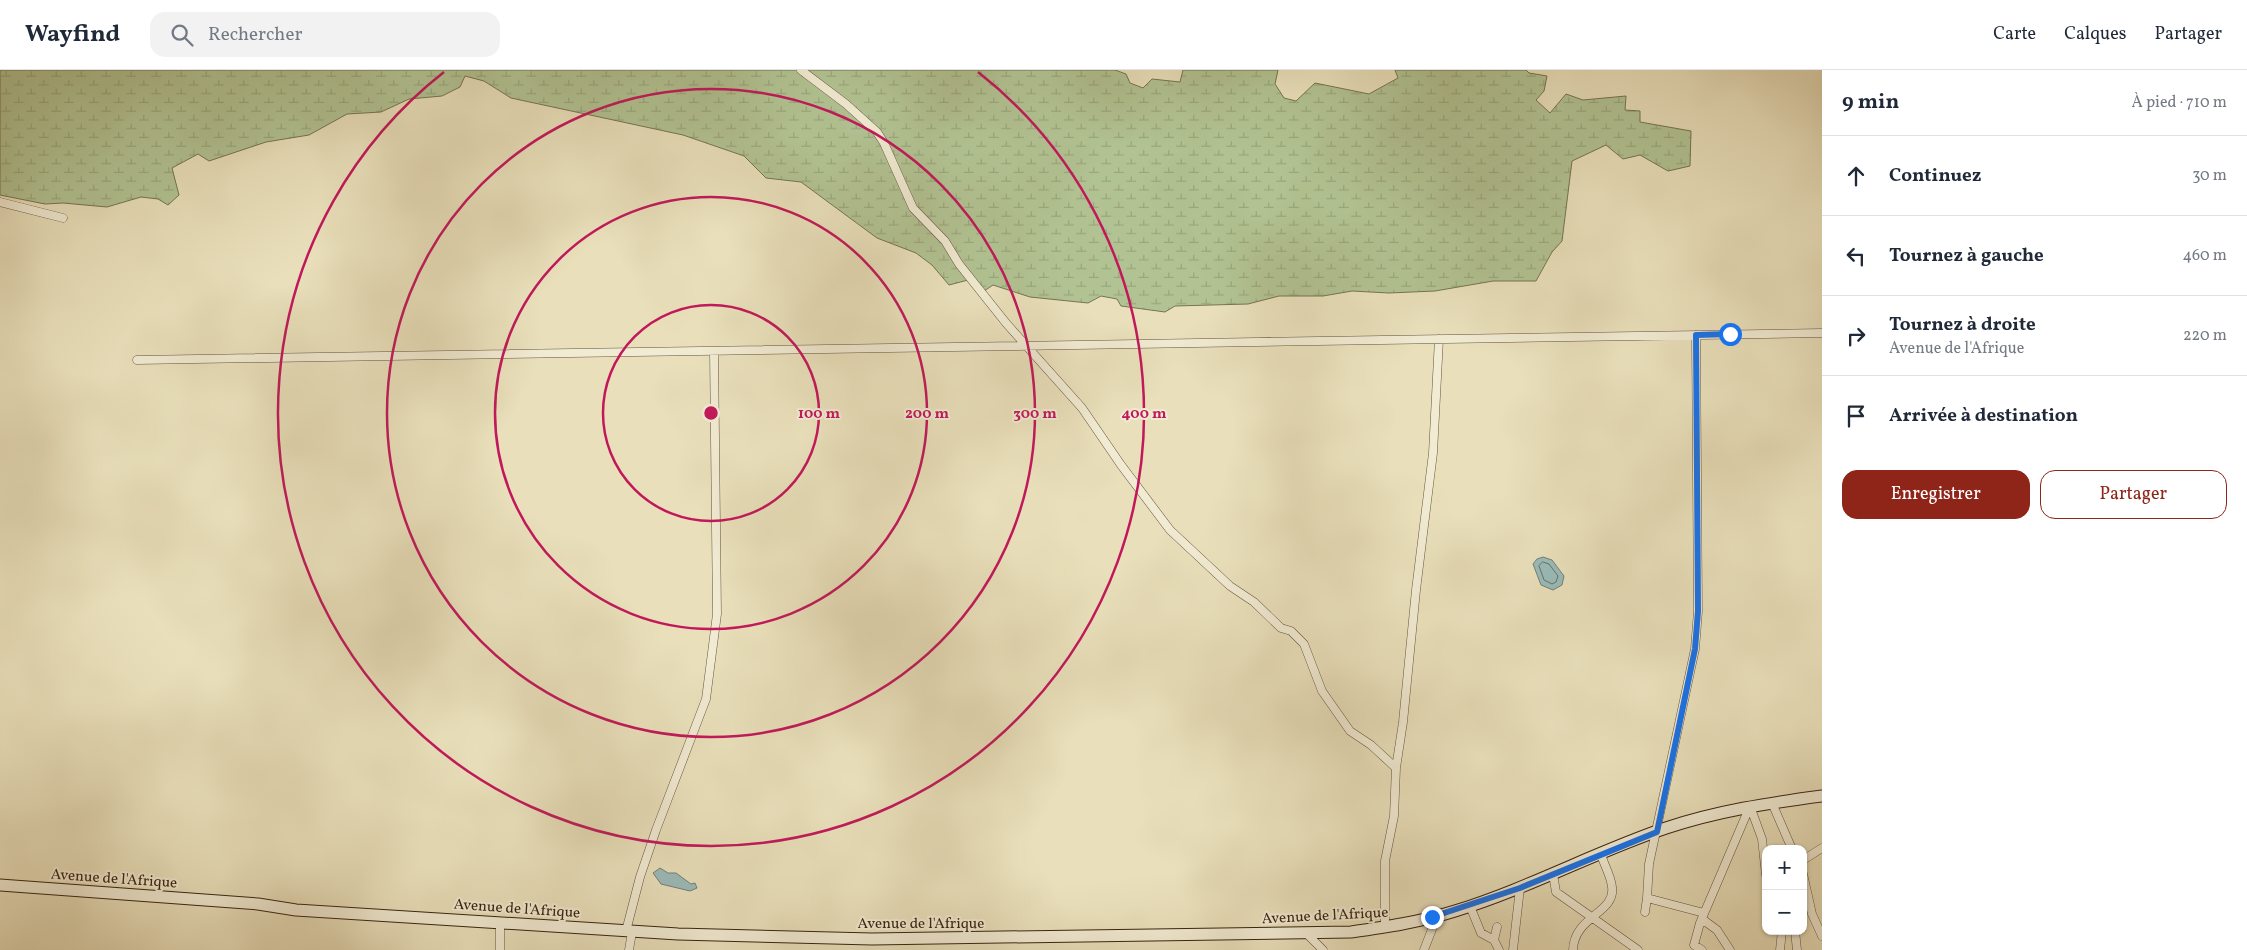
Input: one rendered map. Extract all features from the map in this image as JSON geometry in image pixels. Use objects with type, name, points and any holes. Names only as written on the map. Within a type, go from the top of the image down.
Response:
[{"type":"main road","name":"Avenue de l'Afrique","points":[[0,885],[258,904],[296,910],[629,931],[872,939],[1351,932],[1385,928],[1470,906],[1520,888],[1657,832],[1716,814],[1750,806],[1822,796]]},
{"type":"street","points":[[802,70],[846,104],[877,132],[884,143],[913,208],[945,240],[959,264],[1006,323],[1082,408],[1121,465],[1170,530],[1230,586],[1254,602],[1281,628],[1291,631],[1304,644],[1322,691],[1350,731],[1371,745],[1396,768]]},
{"type":"street","points":[[0,202],[63,218]]},
{"type":"street","points":[[137,360],[1822,333]]},
{"type":"street","points":[[1645,912],[1649,864],[1695,649],[1698,611],[1696,335]]},
{"type":"street","points":[[1385,928],[1386,861],[1394,816],[1396,768],[1434,453],[1439,339]]},
{"type":"street","points":[[629,950],[629,931],[640,877],[706,699],[717,614],[714,351]]},
{"type":"street","points":[[1772,803],[1790,845]]},
{"type":"street","points":[[1750,806],[1763,845]]},
{"type":"street","points":[[1702,950],[1694,945],[1703,916],[1750,806]]},
{"type":"street","points":[[1807,857],[1822,848]]},
{"type":"street","points":[[1573,950],[1579,929],[1610,901],[1613,890],[1600,854]]},
{"type":"street","points":[[1553,874],[1556,892],[1638,950]]},
{"type":"street","points":[[1513,950],[1520,888]]},
{"type":"street","points":[[1807,890],[1812,914],[1822,936]]},
{"type":"street","points":[[1647,898],[1703,916],[1718,930],[1730,950]]},
{"type":"street","points":[[1470,906],[1481,933],[1494,940],[1499,950]]},
{"type":"street","points":[[1424,950],[1434,924],[1432,917]]},
{"type":"street","points":[[500,922],[500,950]]},
{"type":"street","points":[[1494,940],[1497,927]]},
{"type":"street","points":[[1307,934],[1323,950]]},
{"type":"street","points":[[1780,950],[1782,935]]},
{"type":"street","points":[[1795,935],[1797,950]]},
{"type":"green space","points":[[0,70],[1115,70],[1126,74],[1130,83],[1143,88],[1152,79],[1180,82],[1183,70],[1278,70],[1275,84],[1284,98],[1296,101],[1315,83],[1369,94],[1398,78],[1395,70],[1526,70],[1529,73],[1547,76],[1544,91],[1536,100],[1550,113],[1566,94],[1583,100],[1626,96],[1625,110],[1640,111],[1640,122],[1691,131],[1690,166],[1668,171],[1640,155],[1623,159],[1606,145],[1572,161],[1562,241],[1552,252],[1536,281],[1493,281],[1435,291],[1389,293],[1352,291],[1323,296],[1279,296],[1248,304],[1175,306],[1165,312],[1121,306],[1117,299],[1101,296],[1088,303],[1030,297],[993,285],[981,293],[968,280],[949,285],[932,265],[916,253],[877,238],[801,182],[766,178],[744,156],[683,135],[511,98],[484,81],[465,76],[460,87],[442,96],[409,99],[381,112],[347,114],[309,135],[266,142],[209,161],[198,154],[172,168],[179,195],[168,205],[158,199],[141,197],[107,207],[63,203],[45,204],[0,195]]},
{"type":"water","points":[[1543,557],[1552,560],[1564,576],[1562,585],[1553,590],[1541,585],[1533,564],[1537,559]]},
{"type":"water","points":[[660,868],[668,873],[676,873],[691,884],[695,883],[697,888],[690,891],[661,884],[653,873]]},
{"type":"route","points":[[1432,917],[1456,911],[1520,888],[1657,832],[1695,649],[1698,611],[1696,335],[1730,334]]}]
